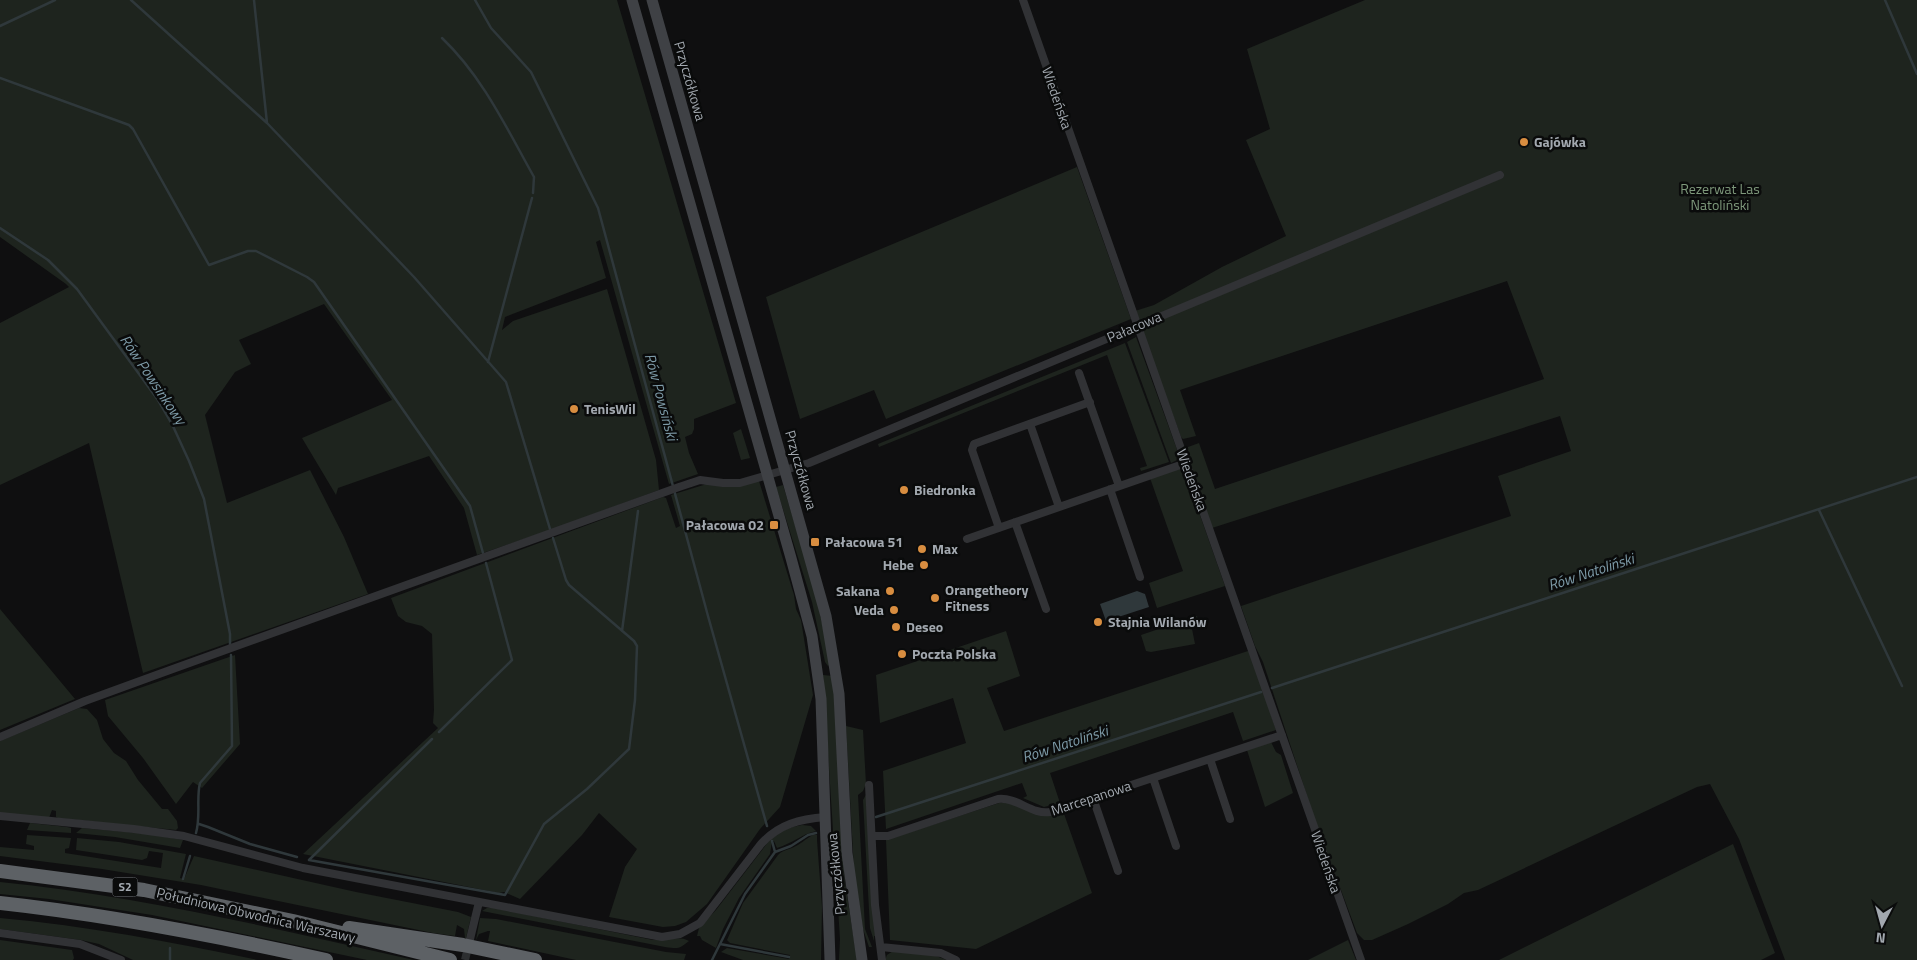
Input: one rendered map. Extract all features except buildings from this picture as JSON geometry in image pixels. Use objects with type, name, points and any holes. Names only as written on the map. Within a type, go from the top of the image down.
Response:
[{"type":"highway","name":"Południowa Obwodnica Warszawy","points":[[0,871],[144,890],[293,921],[450,960]]},
{"type":"highway","name":"Południowa Obwodnica Warszawy","points":[[0,903],[146,923],[326,960]]},
{"type":"highway","points":[[293,921],[463,945],[535,960]]},
{"type":"highway","points":[[296,954],[314,960]]},
{"type":"main road","name":"Przyczółkowa","points":[[632,0],[768,476],[816,656],[821,700],[830,960]]},
{"type":"main road","name":"Przyczółkowa","points":[[652,0],[823,606],[836,670],[843,756],[847,853],[862,960]]},
{"type":"main road","points":[[672,138],[685,139],[693,148]]},
{"type":"main road","points":[[816,656],[821,667],[827,670],[836,670]]},
{"type":"street","name":"Wiedeńska","points":[[1023,0],[1136,327],[1186,463],[1361,960]]},
{"type":"street","name":"Pałacowa","points":[[0,737],[170,670],[670,490],[700,480],[732,483],[768,476],[809,463],[1500,175]]},
{"type":"street","points":[[1079,373],[1119,486]]},
{"type":"street","points":[[999,528],[972,450],[973,446],[976,443],[1090,402]]},
{"type":"street","points":[[1030,424],[1059,507]]},
{"type":"street","points":[[967,539],[1186,463]]},
{"type":"street","points":[[1110,489],[1140,577]]},
{"type":"street","points":[[1015,522],[1046,609]]},
{"type":"street","name":"Marcepanowa","points":[[872,836],[888,836],[998,799],[1014,800],[1044,813],[1282,735]]},
{"type":"street","points":[[1210,759],[1230,819]]},
{"type":"street","points":[[1153,778],[1176,846]]},
{"type":"street","points":[[869,785],[875,905],[882,960]]},
{"type":"street","points":[[1093,798],[1118,872]]},
{"type":"street","points":[[0,816],[134,829],[184,836],[303,868],[667,937],[694,928],[708,915],[761,844],[772,833],[785,824],[826,817]]},
{"type":"street","points":[[470,939],[478,902]]},
{"type":"street","points":[[0,933],[80,944],[121,960]]},
{"type":"street","points":[[881,947],[941,954],[956,960]]},
{"type":"green space","points":[[0,0],[617,0],[736,403],[694,419],[692,434],[685,437],[689,453],[698,474],[669,484],[600,240],[596,242],[606,278],[505,317],[502,330],[513,321],[607,289],[656,460],[659,490],[477,555],[464,508],[429,456],[338,488],[336,495],[302,438],[392,400],[324,304],[239,340],[251,364],[235,372],[205,415],[227,503],[310,470],[344,537],[368,594],[143,673],[89,443],[0,485],[0,323],[69,287],[0,237]]},
{"type":"green space","name":"Rezerwat Las Natoliński","points":[[1365,0],[1917,0],[1917,960],[1785,960],[1739,839],[1710,784],[1697,787],[1478,890],[1464,893],[1448,904],[1372,940],[1364,940],[1357,933],[1316,823],[1263,662],[1255,646],[1241,606],[1511,516],[1498,476],[1571,451],[1560,416],[1212,528],[1186,452],[1188,447],[1199,443],[1215,489],[1544,379],[1507,281],[1180,390],[1196,436],[1183,439],[1141,328],[1504,177],[1502,171],[1139,322],[1135,311],[1154,305],[1222,267],[1286,236],[1246,140],[1270,129],[1247,49]]},
{"type":"green space","points":[[1077,167],[1131,319],[886,419],[874,390],[800,419],[766,297]]},
{"type":"green space","points":[[1136,337],[1179,455],[1177,460],[1171,463],[1127,342]]},
{"type":"green space","points":[[1125,343],[1169,462],[1141,471],[1140,468],[1147,466],[1107,355],[879,447],[878,444]]},
{"type":"green space","points":[[741,429],[750,458],[741,460],[733,433]]},
{"type":"green space","points":[[1181,468],[1184,470],[1225,586],[1157,608],[1149,583],[1183,571],[1150,478]]},
{"type":"green space","points":[[759,481],[794,595],[796,609],[801,620],[813,695],[780,807],[760,829],[707,904],[686,922],[675,926],[663,927],[609,917],[625,867],[637,849],[599,813],[582,835],[520,899],[504,892],[499,893],[303,854],[438,728],[433,723],[432,634],[422,626],[406,622],[398,616],[391,598],[663,497],[666,498],[676,528],[680,526],[671,495],[710,483],[732,487]]},
{"type":"green space","points":[[783,485],[817,598],[830,664],[828,666],[825,662],[812,602],[776,487]]},
{"type":"green space","points":[[0,609],[75,699],[0,730]]},
{"type":"green space","points":[[1197,616],[1199,625],[1194,626],[1192,629],[1195,644],[1151,652],[1146,651],[1141,635]]},
{"type":"green space","points":[[1006,631],[1020,676],[987,688],[1004,731],[1248,651],[1251,654],[1276,730],[1243,741],[1233,712],[1050,773],[1060,803],[1044,807],[1023,798],[1027,796],[1022,783],[886,829],[883,771],[966,743],[953,698],[880,723],[876,675]]},
{"type":"green space","points":[[235,655],[240,744],[202,788],[193,782],[176,804],[143,758],[108,716],[105,700]]},
{"type":"green space","points":[[823,675],[833,676],[845,882],[857,960],[839,960],[840,939]]},
{"type":"green space","points":[[79,708],[87,709],[97,720],[103,739],[114,753],[126,761],[138,780],[162,809],[168,809],[177,821],[178,828],[176,830],[58,818],[56,817],[56,811],[52,810],[49,818],[0,813],[0,741]]},
{"type":"green space","points":[[846,726],[863,730],[866,784],[863,791],[858,795],[865,929],[872,947],[869,947],[863,929],[854,870]]},
{"type":"green space","points":[[1271,742],[1276,752],[1281,755],[1293,793],[1265,807],[1247,750]]},
{"type":"green space","points":[[867,793],[877,936],[874,936],[874,941],[870,928],[863,800]]},
{"type":"green space","points":[[1011,802],[1042,816],[1063,811],[1092,893],[976,949],[890,940],[886,840],[999,803]]},
{"type":"green space","points":[[30,823],[67,827],[71,828],[71,833],[27,830]]},
{"type":"green space","points":[[802,825],[811,826],[816,831],[777,848],[774,841],[772,841],[770,854],[739,898],[723,929],[716,948],[702,940],[700,936],[697,936],[699,928],[716,910],[769,841],[784,830]]},
{"type":"green space","points":[[82,828],[149,834],[183,840],[180,848],[115,837],[76,833]]},
{"type":"green space","points":[[27,835],[71,838],[69,848],[65,849],[65,853],[161,868],[163,853],[149,851],[147,858],[142,860],[76,850],[77,838],[119,842],[186,854],[180,878],[184,879],[194,856],[356,892],[458,912],[471,917],[465,938],[464,929],[457,925],[455,936],[433,933],[201,885],[102,869],[0,856],[0,847],[34,850],[34,846],[26,844]]},
{"type":"green space","points":[[813,835],[817,835],[822,907],[821,960],[743,960],[721,952],[727,948],[789,959],[790,955],[730,943],[727,940],[743,903],[778,855]]},
{"type":"green space","points":[[1733,844],[1775,953],[1761,960],[1499,960]]},
{"type":"green space","points":[[0,882],[52,888],[156,905],[260,925],[414,960],[367,960],[152,915],[49,899],[0,894]]},
{"type":"green space","points":[[487,908],[653,940],[676,938],[689,941],[679,948],[665,947],[482,911]]},
{"type":"green space","points":[[0,918],[65,925],[129,935],[258,960],[133,960],[99,944],[0,929]]},
{"type":"green space","points":[[480,918],[496,919],[666,952],[686,954],[684,960],[576,960],[488,941],[490,931],[479,934],[476,940]]},
{"type":"green space","points":[[0,940],[72,950],[74,958],[73,960],[0,960]]},
{"type":"green space","points":[[1348,940],[1356,960],[1308,960]]},
{"type":"green space","points":[[893,951],[933,955],[947,960],[885,960],[887,955]]},
{"type":"shaded area","points":[[1137,591],[1145,594],[1149,607],[1106,621],[1100,604]]},
{"type":"waterway","points":[[0,26],[55,0]]},
{"type":"waterway","points":[[131,0],[267,123],[414,277],[506,382],[550,529]]},
{"type":"waterway","points":[[254,0],[267,123]]},
{"type":"waterway","name":"Rów Powsiński","points":[[475,0],[491,28],[531,72],[598,208],[708,616],[767,826]]},
{"type":"waterway","points":[[1885,0],[1917,74]]},
{"type":"waterway","points":[[442,38],[470,69],[504,122],[534,177],[533,193]]},
{"type":"waterway","points":[[0,78],[129,125],[209,265],[248,251],[256,251],[314,282],[470,506],[483,553]]},
{"type":"waterway","points":[[488,362],[532,198]]},
{"type":"waterway","name":"Rów Powsinkowy","points":[[0,228],[48,260],[77,289],[158,400],[172,424],[204,499],[230,634],[230,645]]},
{"type":"waterway","name":"Rów Natoliński","points":[[1272,688],[1917,477]]},
{"type":"waterway","points":[[1819,510],[1902,686]]},
{"type":"waterway","points":[[622,631],[638,511]]},
{"type":"waterway","points":[[432,739],[309,860],[505,895],[544,824],[587,789],[629,749],[635,700],[637,646],[634,641],[569,585],[553,538]]},
{"type":"waterway","points":[[439,732],[512,660],[486,563]]},
{"type":"waterway","name":"Rów Powsinkowy","points":[[196,833],[200,783],[232,746],[231,655]]},
{"type":"waterway","name":"Rów Natoliński","points":[[876,817],[1261,692]]},
{"type":"waterway","points":[[199,824],[250,844],[297,857]]},
{"type":"waterway","name":"Rów Natoliński","points":[[712,960],[745,894],[775,852],[791,846],[808,835],[816,833]]},
{"type":"waterway","points":[[772,841],[775,852]]},
{"type":"waterway","name":"Rów Powsinkowy","points":[[183,879],[190,856]]},
{"type":"waterway","points":[[720,944],[789,957]]},
{"type":"waterway","name":"Rów Powsinkowy","points":[[170,948],[170,960]]},
{"type":"tunnel","points":[[465,960],[469,943]]},
{"type":"place","name":"Gajówka","points":[[1524,142]]},
{"type":"place","name":"TenisWil","points":[[574,409]]},
{"type":"place","name":"Biedronka","points":[[904,490]]},
{"type":"place","name":"Pałacowa 02","points":[[774,525]]},
{"type":"place","name":"Pałacowa 51","points":[[815,542]]},
{"type":"place","name":"Max","points":[[922,549]]},
{"type":"place","name":"Hebe","points":[[924,565]]},
{"type":"place","name":"Sakana","points":[[890,591]]},
{"type":"place","name":"Orangetheory Fitness","points":[[935,598]]},
{"type":"place","name":"Veda","points":[[894,610]]},
{"type":"place","name":"Stajnia Wilanów","points":[[1098,622]]},
{"type":"place","name":"Deseo","points":[[896,627]]},
{"type":"place","name":"Poczta Polska","points":[[902,654]]}]
